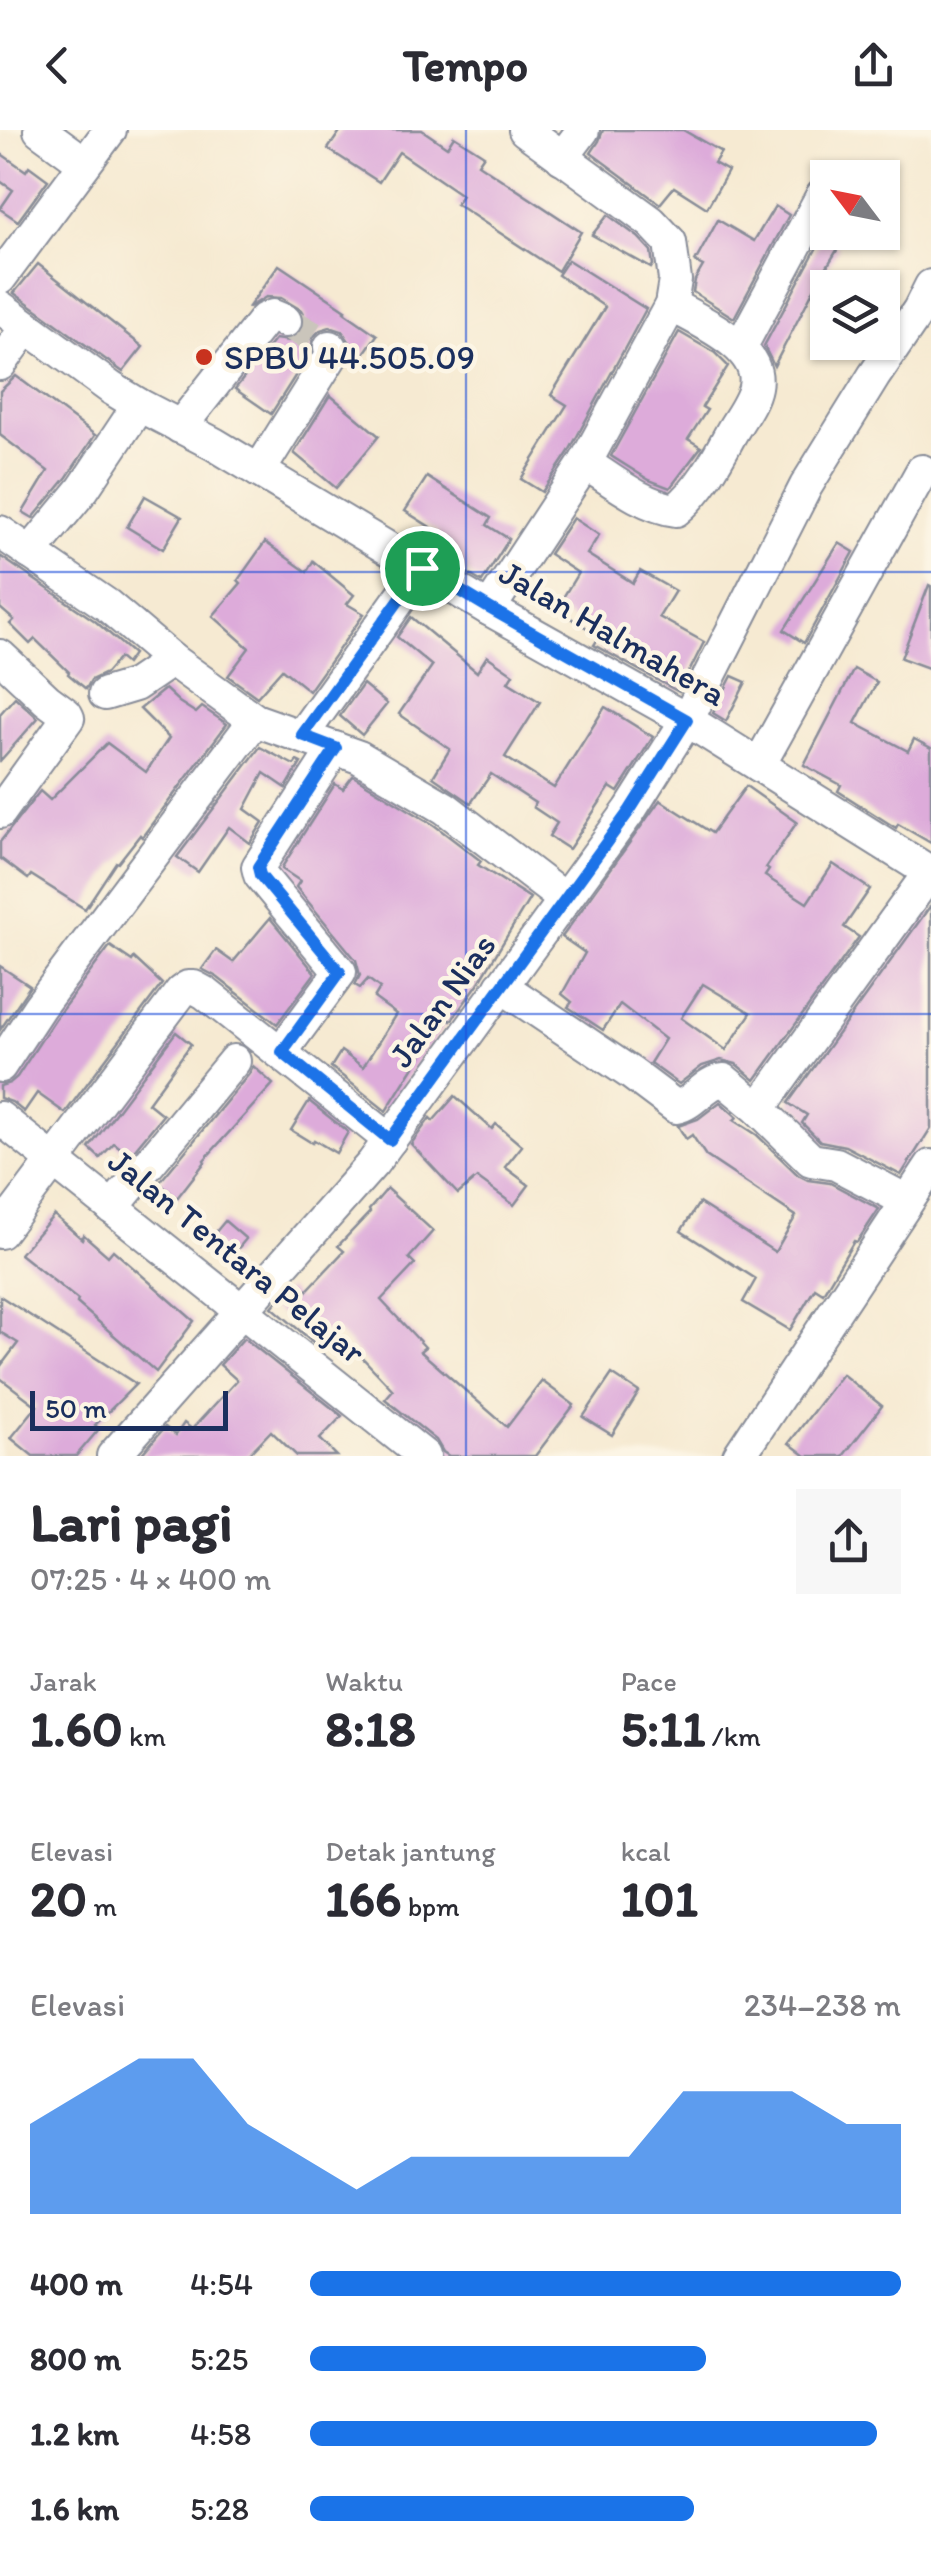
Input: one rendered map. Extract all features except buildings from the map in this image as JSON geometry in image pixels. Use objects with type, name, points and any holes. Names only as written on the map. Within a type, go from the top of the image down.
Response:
[{"type":"street","points":[[40,130],[86,163]]},
{"type":"street","points":[[0,278],[110,130]]},
{"type":"street","points":[[489,608],[584,463],[672,305],[675,280],[670,242],[651,222],[525,130]]},
{"type":"street","points":[[562,158],[583,130]]},
{"type":"street","points":[[741,346],[810,218]]},
{"type":"street","name":"Jalan Nias","points":[[113,1456],[373,1163],[630,810],[687,720],[806,486],[931,286]]},
{"type":"street","points":[[584,463],[633,495],[676,510],[712,468],[755,390],[756,374],[741,346],[672,305]]},
{"type":"street","name":"Jalan Halmahera","points":[[0,307],[111,388],[687,720],[930,873]]},
{"type":"street","points":[[180,427],[265,319],[273,316],[285,321]]},
{"type":"street","points":[[0,364],[27,327]]},
{"type":"street","points":[[259,471],[333,353],[330,348]]},
{"type":"street","points":[[30,553],[83,489],[139,405]]},
{"type":"street","points":[[759,765],[922,471]]},
{"type":"street","points":[[0,532],[107,606],[172,660],[255,720],[359,758],[446,808],[564,899]]},
{"type":"street","points":[[302,735],[422,568]]},
{"type":"street","points":[[0,656],[68,718],[0,812]]},
{"type":"street","points":[[105,694],[135,686],[172,660]]},
{"type":"street","points":[[0,1066],[39,1008],[255,720]]},
{"type":"street","points":[[282,1052],[340,972],[260,875],[258,867],[336,748]]},
{"type":"street","points":[[759,1109],[930,873]]},
{"type":"street","points":[[501,986],[676,1106],[686,1104],[720,1079],[759,1109],[812,1160],[836,1164],[907,1202]]},
{"type":"street","points":[[0,1232],[188,987],[205,992],[390,1140]]},
{"type":"street","points":[[112,1208],[234,1061]]},
{"type":"street","name":"Jalan Tentara Pelajar","points":[[0,1118],[424,1456]]},
{"type":"street","points":[[739,1456],[931,1166]]},
{"type":"tunnel","points":[[285,321],[330,347]]},
{"type":"place","name":"SPBU 44.505.09","points":[[204,357]]},
{"type":"route","points":[[422,568],[687,720],[630,810],[390,1140],[282,1052],[340,972],[260,875],[258,867],[336,748],[302,735],[422,568]]}]
